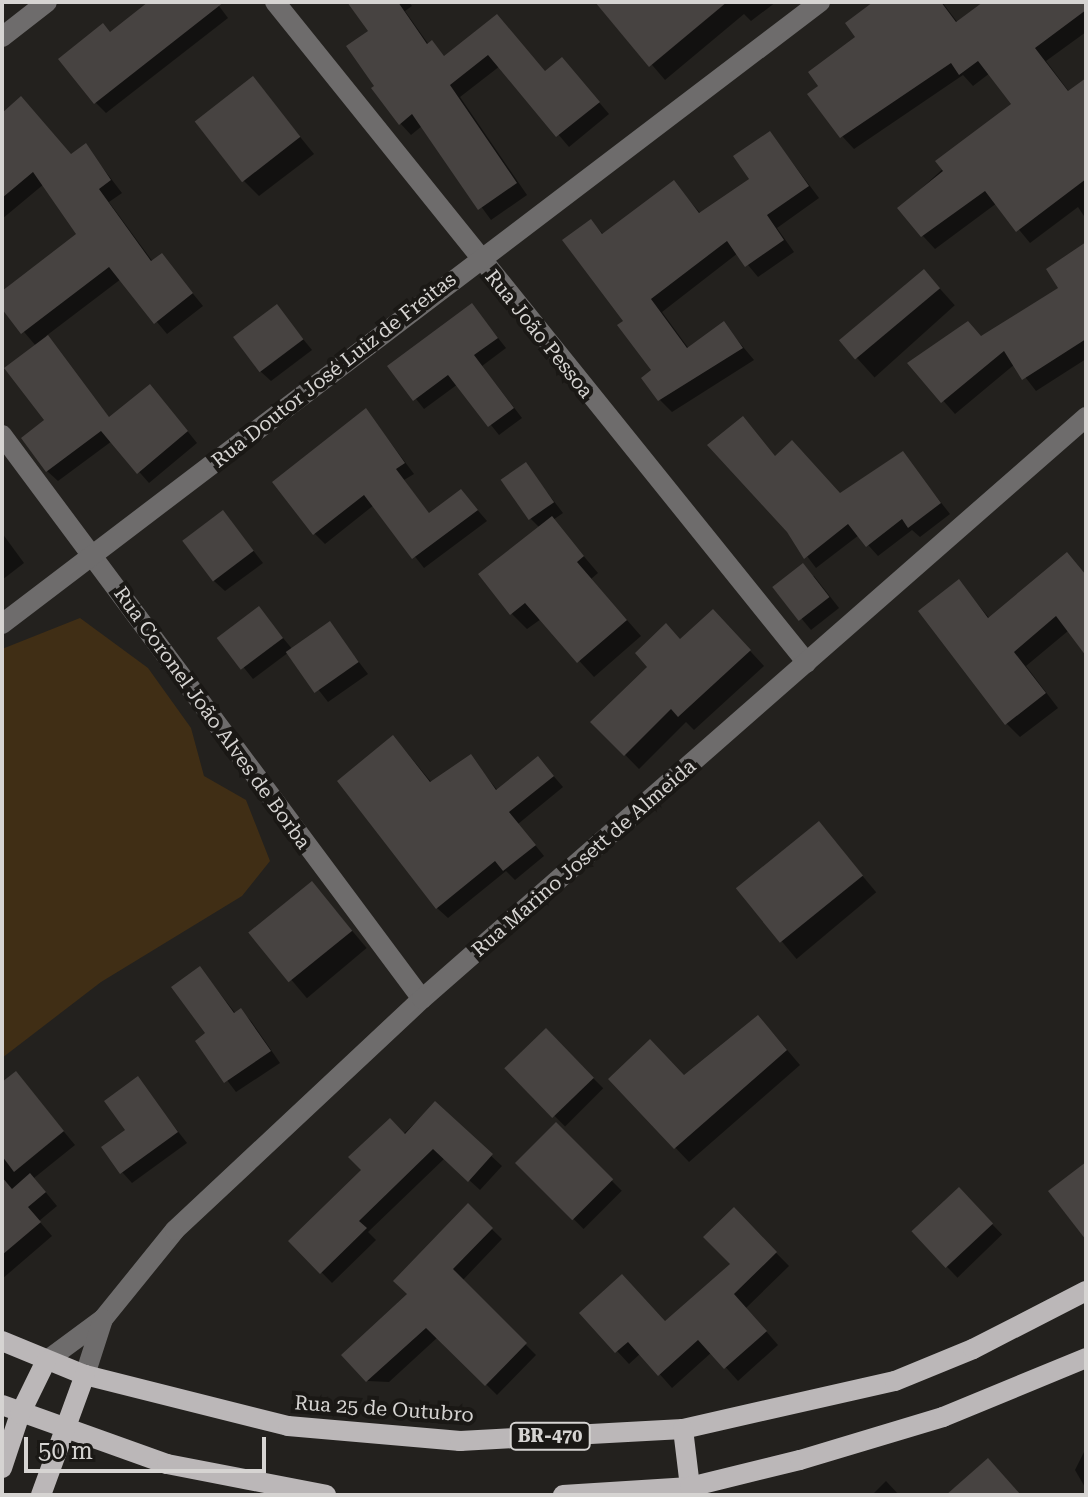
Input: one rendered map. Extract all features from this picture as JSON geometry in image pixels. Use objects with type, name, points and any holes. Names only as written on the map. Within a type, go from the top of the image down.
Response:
[{"type":"main road","name":"Rua 25 de Outubro","points":[[2,1341],[85,1375],[288,1426],[460,1441],[683,1429],[895,1381],[1082,1299]]},
{"type":"main road","points":[[563,1495],[690,1487],[943,1417],[1086,1358]]},
{"type":"main road","points":[[2,1468],[11,1409],[46,1361]]},
{"type":"main road","points":[[41,1495],[85,1375]]},
{"type":"main road","points":[[11,1409],[167,1464],[326,1495]]},
{"type":"main road","points":[[683,1429],[690,1487]]},
{"type":"street","points":[[2,37],[47,2]]},
{"type":"street","name":"Rua João Pessoa","points":[[275,2],[477,259],[807,663]]},
{"type":"street","name":"Rua Doutor José Luiz de Freitas","points":[[2,624],[477,259],[820,2]]},
{"type":"street","name":"Rua Marino Josett de Almeida","points":[[46,1361],[103,1319],[175,1230],[422,999],[1086,417]]},
{"type":"street","name":"Rua Coronel João Alves de Borba","points":[[2,435],[422,999]]},
{"type":"street","name":"Rua Marino Josett de Almeida","points":[[85,1375],[103,1319]]},
{"type":"shaded area","points":[[80,618],[148,668],[191,728],[204,776],[246,800],[270,861],[242,896],[101,982],[2,1058],[2,649]]},
{"type":"building","points":[[148,2],[224,2],[94,104],[58,59],[103,23],[110,32]]},
{"type":"building","points":[[347,2],[398,2],[427,44],[432,40],[444,56],[497,14],[545,71],[562,57],[600,102],[556,137],[488,55],[450,85],[517,183],[478,210],[412,114],[399,125],[371,88],[374,86],[346,46],[368,31]]},
{"type":"building","points":[[595,2],[727,2],[649,67]]},
{"type":"building","points":[[873,2],[941,2],[956,22],[983,2],[1086,2],[1086,10],[1035,48],[1068,91],[1086,78],[1086,179],[1016,232],[985,191],[921,237],[897,208],[943,171],[935,161],[1011,104],[978,61],[959,75],[951,63],[840,138],[807,94],[818,86],[808,72],[855,37],[845,23]]},
{"type":"building","points":[[253,76],[300,137],[242,182],[195,122]]},
{"type":"building","points":[[21,96],[71,154],[86,143],[111,180],[99,189],[151,261],[162,253],[193,293],[154,324],[109,267],[21,334],[2,309],[2,291],[76,234],[33,172],[2,198],[2,113]]},
{"type":"building","points":[[770,131],[809,186],[767,215],[784,240],[745,267],[727,241],[651,299],[687,348],[724,321],[743,348],[658,401],[641,378],[651,370],[617,325],[623,321],[562,240],[591,219],[602,234],[674,180],[699,213],[749,179],[733,156]]},
{"type":"building","points":[[1086,242],[1086,339],[1022,380],[1004,351],[941,403],[907,363],[968,321],[981,336],[1058,288],[1046,269]]},
{"type":"building","points":[[924,269],[940,288],[855,360],[839,340]]},
{"type":"building","points":[[472,303],[498,338],[474,355],[514,408],[488,427],[448,375],[413,401],[387,366]]},
{"type":"building","points":[[277,304],[303,339],[260,372],[233,337]]},
{"type":"building","points":[[48,335],[109,417],[150,384],[188,431],[137,474],[101,431],[46,472],[21,438],[44,420],[4,368]]},
{"type":"building","points":[[366,408],[405,463],[396,469],[429,513],[461,489],[478,510],[412,559],[364,495],[313,535],[272,482]]},
{"type":"building","points":[[743,416],[775,456],[792,440],[840,493],[903,451],[941,503],[908,528],[902,519],[866,547],[848,524],[804,559],[787,532],[707,445]]},
{"type":"building","points":[[526,462],[554,502],[529,520],[501,480]]},
{"type":"building","points":[[223,510],[254,551],[213,581],[182,541]]},
{"type":"building","points":[[552,516],[584,556],[577,562],[627,620],[577,663],[525,603],[510,615],[478,574]]},
{"type":"building","points":[[1067,552],[1086,575],[1086,656],[1056,616],[1014,652],[1046,693],[1005,725],[918,611],[959,579],[988,618]]},
{"type":"building","points":[[803,563],[829,597],[799,621],[772,587]]},
{"type":"building","points":[[259,606],[283,638],[241,670],[217,638]]},
{"type":"building","points":[[713,609],[751,650],[678,717],[671,709],[624,756],[590,722],[647,667],[635,653],[666,623],[680,639]]},
{"type":"building","points":[[330,621],[359,662],[314,693],[286,652]]},
{"type":"building","points":[[393,735],[430,782],[471,754],[496,790],[538,756],[554,776],[509,812],[536,845],[503,871],[495,861],[436,909],[337,781]]},
{"type":"building","points":[[819,821],[863,875],[780,943],[736,888]]},
{"type":"building","points":[[312,881],[352,931],[289,982],[248,933]]},
{"type":"building","points":[[200,966],[234,1013],[241,1008],[271,1051],[224,1083],[195,1041],[205,1033],[171,987]]},
{"type":"building","points":[[758,1015],[787,1050],[674,1149],[608,1079],[650,1039],[684,1075]]},
{"type":"building","points":[[546,1028],[594,1078],[552,1118],[504,1068]]},
{"type":"building","points":[[16,1071],[64,1131],[14,1172],[2,1156],[2,1082]]},
{"type":"building","points":[[138,1076],[178,1132],[120,1174],[101,1147],[125,1130],[104,1101]]},
{"type":"building","points":[[435,1101],[493,1154],[468,1182],[433,1149],[359,1221],[367,1228],[320,1274],[288,1241],[361,1170],[348,1157],[390,1118],[405,1134]]},
{"type":"building","points":[[556,1122],[613,1179],[572,1220],[515,1163]]},
{"type":"building","points":[[1086,1162],[1086,1240],[1048,1191]]},
{"type":"building","points":[[30,1173],[46,1192],[28,1207],[41,1222],[2,1255],[2,1177],[12,1189]]},
{"type":"building","points":[[959,1187],[993,1224],[946,1268],[911,1231]]},
{"type":"building","points":[[468,1203],[493,1228],[453,1269],[527,1343],[485,1386],[426,1328],[366,1382],[341,1355],[407,1294],[393,1281]]},
{"type":"building","points":[[734,1207],[777,1252],[734,1294],[767,1331],[724,1369],[698,1340],[658,1376],[628,1342],[615,1353],[579,1313],[622,1274],[665,1321],[730,1264],[703,1237]]},
{"type":"building","points":[[988,1458],[1021,1495],[946,1495]]}]
